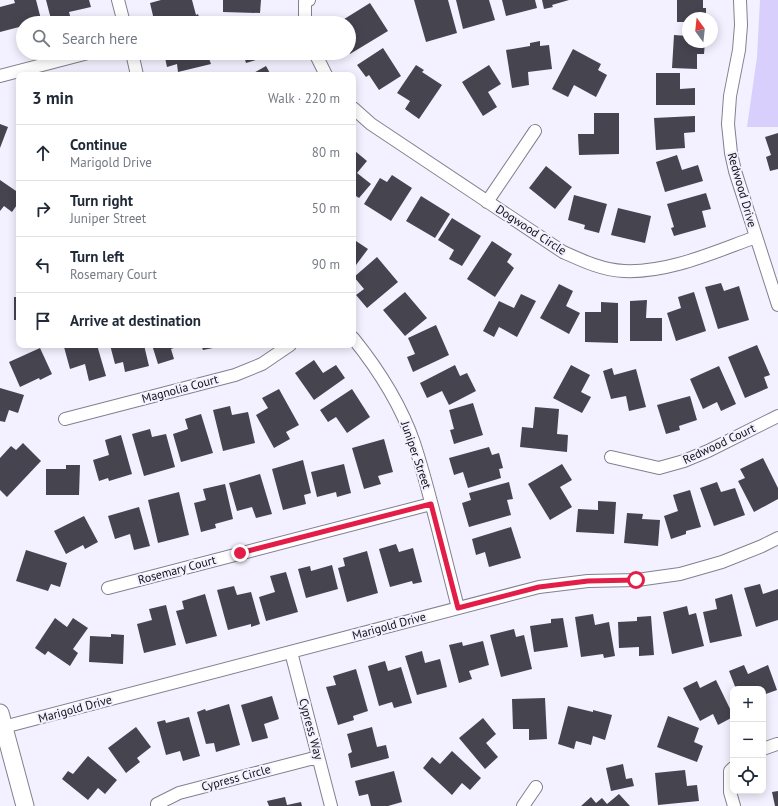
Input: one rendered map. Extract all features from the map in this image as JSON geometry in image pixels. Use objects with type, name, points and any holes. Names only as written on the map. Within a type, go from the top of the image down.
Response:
[{"type":"main road","points":[[1,723],[25,806]]},
{"type":"street","points":[[118,0],[122,16]]},
{"type":"street","points":[[305,16],[305,2],[309,0]]},
{"type":"street","name":"Redwood Drive","points":[[740,0],[741,25],[739,50],[730,96],[728,124],[731,153],[735,171],[778,305]]},
{"type":"street","points":[[0,76],[61,60]]},
{"type":"street","points":[[134,60],[137,72]]},
{"type":"street","points":[[318,60],[324,72]]},
{"type":"street","name":"Dogwood Circle","points":[[356,111],[371,124],[563,252],[595,266],[624,271],[655,270],[686,262],[756,237]]},
{"type":"street","points":[[487,202],[535,131]]},
{"type":"street","name":"Juniper Street","points":[[356,342],[385,382],[414,442],[458,608]]},
{"type":"street","name":"Magnolia Court","points":[[65,419],[235,375],[262,364],[286,348]]},
{"type":"street","name":"Redwood Court","points":[[611,458],[659,468],[684,461],[708,451],[778,416]]},
{"type":"street","name":"Rosemary Court","points":[[108,588],[431,504]]},
{"type":"street","name":"Marigold Drive","points":[[1,723],[291,652],[539,587],[588,581],[636,580],[680,574],[722,562],[778,538]]},
{"type":"street","name":"Cypress Way","points":[[291,652],[331,806]]},
{"type":"street","points":[[766,748],[777,744]]},
{"type":"street","name":"Cypress Circle","points":[[157,806],[157,804],[179,793],[318,757]]},
{"type":"street","points":[[523,806],[536,787]]},
{"type":"street","points":[[731,794],[734,806]]},
{"type":"shaded area","points":[[760,0],[778,0],[778,127],[747,127],[757,57]]},
{"type":"building","points":[[14,0],[36,0],[40,16],[16,16],[16,28],[0,32],[0,7],[15,3]]},
{"type":"building","points":[[46,0],[89,0],[91,7],[69,12],[70,16],[50,16]]},
{"type":"building","points":[[161,0],[192,0],[196,15],[198,14],[199,16],[153,16],[150,3]]},
{"type":"building","points":[[223,0],[261,0],[260,13],[223,12]]},
{"type":"building","points":[[414,0],[448,0],[457,33],[426,42]]},
{"type":"building","points":[[456,0],[489,0],[495,20],[463,29]]},
{"type":"building","points":[[502,0],[535,0],[537,8],[506,16]]},
{"type":"building","points":[[542,0],[569,0],[544,9]]},
{"type":"building","points":[[677,0],[703,0],[703,8],[706,8],[706,12],[682,12],[682,22],[677,22]]},
{"type":"building","points":[[370,3],[388,31],[356,50],[356,16],[349,16]]},
{"type":"building","points":[[674,35],[682,36],[682,48],[704,48],[704,54],[697,54],[697,69],[672,68]]},
{"type":"building","points":[[540,41],[540,46],[549,45],[552,69],[528,72],[529,85],[512,88],[506,50],[530,46],[530,43]]},
{"type":"building","points":[[383,48],[401,76],[379,90],[369,75],[366,77],[357,65]]},
{"type":"building","points":[[573,49],[601,64],[598,70],[607,75],[596,97],[574,85],[568,97],[552,89]]},
{"type":"building","points":[[166,60],[210,60],[211,64],[178,72],[177,64],[167,67]]},
{"type":"building","points":[[245,60],[256,60],[246,63]]},
{"type":"building","points":[[416,65],[424,70],[422,72],[442,85],[419,119],[405,109],[410,101],[397,93]]},
{"type":"building","points":[[489,65],[501,84],[488,92],[497,107],[483,116],[462,82]]},
{"type":"building","points":[[266,66],[269,72],[255,72]]},
{"type":"building","points":[[656,73],[680,73],[680,89],[695,88],[695,105],[656,105]]},
{"type":"building","points":[[594,113],[619,113],[619,154],[579,155],[578,134],[594,134]]},
{"type":"building","points":[[695,116],[695,132],[684,133],[685,148],[656,150],[654,118]]},
{"type":"building","points":[[0,124],[8,127],[0,148]]},
{"type":"building","points":[[778,133],[778,169],[770,171],[766,157],[771,155],[765,137]]},
{"type":"building","points":[[356,152],[367,161],[357,173],[371,184],[359,198],[356,196]]},
{"type":"building","points":[[677,155],[682,170],[698,165],[703,181],[665,192],[656,162]]},
{"type":"building","points":[[546,166],[572,187],[555,209],[529,188]]},
{"type":"building","points":[[392,175],[412,188],[391,221],[364,204],[380,178],[387,182]]},
{"type":"building","points":[[0,180],[16,191],[16,206],[12,212],[4,206],[0,211]]},
{"type":"building","points":[[706,193],[711,209],[702,211],[706,227],[674,236],[671,228],[674,227],[667,204]]},
{"type":"building","points":[[574,195],[607,204],[599,233],[584,229],[585,225],[568,220]]},
{"type":"building","points":[[421,196],[450,214],[435,238],[406,221]]},
{"type":"building","points":[[618,208],[651,216],[645,243],[611,235]]},
{"type":"building","points":[[452,218],[481,236],[462,266],[449,259],[454,250],[438,240]]},
{"type":"building","points":[[356,241],[368,249],[356,265]]},
{"type":"building","points":[[492,241],[512,254],[507,262],[514,268],[495,297],[467,279]]},
{"type":"building","points":[[377,257],[398,282],[367,308],[356,295],[364,289],[356,279],[356,275]]},
{"type":"building","points":[[721,283],[724,291],[739,286],[749,320],[718,329],[705,287]]},
{"type":"building","points":[[559,284],[573,291],[566,306],[580,313],[569,334],[540,318]]},
{"type":"building","points":[[405,292],[427,318],[405,336],[383,310]]},
{"type":"building","points":[[694,292],[706,331],[676,341],[667,313],[681,308],[678,297]]},
{"type":"building","points":[[521,294],[536,301],[517,337],[499,327],[494,337],[483,331],[499,301],[514,308]]},
{"type":"building","points":[[14,297],[16,297],[16,320],[14,320]]},
{"type":"building","points":[[647,300],[646,318],[662,318],[662,341],[630,341],[630,301]]},
{"type":"building","points":[[601,302],[618,303],[618,343],[585,342],[585,312],[601,312]]},
{"type":"building","points":[[436,325],[449,355],[413,372],[407,357],[415,354],[408,338]]},
{"type":"building","points":[[757,345],[770,375],[764,377],[768,388],[745,398],[728,357]]},
{"type":"building","points":[[40,348],[52,374],[20,387],[9,362]]},
{"type":"building","points":[[64,348],[98,348],[106,376],[89,381],[85,364],[70,369]]},
{"type":"building","points":[[111,348],[145,348],[149,366],[125,372],[123,362],[115,364]]},
{"type":"building","points":[[153,348],[174,348],[171,349],[174,359],[158,364]]},
{"type":"building","points":[[202,348],[213,348],[203,350]]},
{"type":"building","points":[[314,360],[323,373],[336,365],[345,378],[314,400],[295,373]]},
{"type":"building","points":[[455,365],[460,376],[467,373],[476,391],[449,405],[442,391],[427,398],[420,383]]},
{"type":"building","points":[[571,365],[590,375],[581,392],[591,397],[582,413],[553,398]]},
{"type":"building","points":[[719,366],[736,404],[721,411],[717,402],[703,409],[690,379]]},
{"type":"building","points":[[612,368],[614,375],[636,369],[646,407],[629,411],[626,396],[611,399],[603,371]]},
{"type":"building","points":[[0,388],[24,395],[18,413],[9,410],[5,422],[0,421]]},
{"type":"building","points":[[279,389],[299,425],[286,432],[290,439],[274,448],[256,415],[268,408],[262,398]]},
{"type":"building","points":[[352,389],[370,417],[347,433],[336,417],[328,422],[320,410]]},
{"type":"building","points":[[690,396],[697,420],[679,426],[680,430],[666,434],[657,405]]},
{"type":"building","points":[[473,403],[483,435],[454,444],[450,430],[454,429],[449,410]]},
{"type":"building","points":[[230,406],[232,415],[248,412],[255,443],[223,451],[213,410]]},
{"type":"building","points":[[535,407],[559,409],[557,434],[568,435],[567,452],[520,447],[522,427],[533,428]]},
{"type":"building","points":[[201,414],[213,453],[181,462],[173,434],[188,429],[185,419]]},
{"type":"building","points":[[150,429],[152,437],[166,434],[175,467],[144,476],[132,434]]},
{"type":"building","points":[[121,435],[132,474],[109,481],[108,478],[99,481],[93,460],[109,455],[105,440]]},
{"type":"building","points":[[384,439],[393,472],[378,476],[381,484],[364,489],[352,448]]},
{"type":"building","points":[[23,443],[41,461],[7,497],[0,490],[0,458],[11,446],[16,450]]},
{"type":"building","points":[[489,447],[492,455],[499,453],[503,468],[499,469],[501,478],[468,488],[463,472],[454,475],[449,458]]},
{"type":"building","points":[[763,458],[778,488],[778,499],[754,512],[738,481],[745,478],[740,469]]},
{"type":"building","points":[[303,460],[311,493],[304,495],[306,504],[283,510],[272,469]]},
{"type":"building","points":[[344,464],[351,493],[337,497],[336,492],[317,497],[311,472]]},
{"type":"building","points":[[562,464],[572,480],[560,487],[572,507],[550,520],[528,484]]},
{"type":"building","points":[[66,465],[80,465],[79,495],[46,495],[46,469],[66,469]]},
{"type":"building","points":[[260,474],[272,514],[256,518],[252,507],[237,511],[229,483]]},
{"type":"building","points":[[509,482],[513,499],[507,500],[511,515],[469,527],[462,503],[471,500],[469,493]]},
{"type":"building","points":[[717,482],[721,492],[735,488],[745,515],[714,526],[700,488]]},
{"type":"building","points":[[225,484],[233,519],[215,524],[216,528],[201,532],[194,503],[206,500],[203,489]]},
{"type":"building","points":[[690,490],[701,527],[686,531],[686,534],[671,539],[664,516],[678,511],[673,495]]},
{"type":"building","points":[[179,492],[189,535],[158,543],[148,500]]},
{"type":"building","points":[[598,501],[616,502],[614,534],[576,532],[578,509],[598,510]]},
{"type":"building","points":[[139,507],[150,546],[134,550],[130,534],[115,539],[108,516]]},
{"type":"building","points":[[627,513],[643,514],[642,519],[660,520],[658,546],[624,543]]},
{"type":"building","points":[[84,516],[98,542],[85,549],[83,545],[66,554],[54,531]]},
{"type":"building","points":[[511,527],[521,558],[489,567],[485,552],[476,555],[472,539]]},
{"type":"building","points":[[396,544],[399,552],[413,548],[422,582],[413,584],[412,581],[390,587],[379,549]]},
{"type":"building","points":[[26,550],[67,563],[60,587],[51,584],[48,591],[16,581]]},
{"type":"building","points":[[367,551],[378,593],[347,602],[338,568],[345,566],[343,558]]},
{"type":"building","points":[[332,565],[338,589],[306,598],[298,569],[310,566],[311,571]]},
{"type":"building","points":[[286,572],[298,612],[266,621],[259,597],[275,592],[270,576]]},
{"type":"building","points":[[760,584],[763,594],[778,589],[778,620],[756,627],[744,588]]},
{"type":"building","points":[[234,586],[237,595],[251,592],[260,624],[251,627],[251,624],[228,630],[217,590]]},
{"type":"building","points":[[205,594],[217,636],[186,644],[176,611],[184,609],[182,601]]},
{"type":"building","points":[[732,594],[742,636],[710,643],[703,612],[717,609],[715,599]]},
{"type":"building","points":[[166,605],[176,645],[144,653],[137,624],[152,620],[149,609]]},
{"type":"building","points":[[687,606],[689,615],[696,613],[704,646],[672,654],[663,612]]},
{"type":"building","points":[[593,614],[595,625],[609,622],[615,656],[604,658],[603,654],[581,657],[575,617]]},
{"type":"building","points":[[651,616],[654,655],[639,656],[639,647],[619,648],[618,622],[637,621],[637,617]]},
{"type":"building","points":[[55,618],[67,627],[73,618],[88,628],[73,649],[78,653],[70,666],[48,651],[45,655],[35,648]]},
{"type":"building","points":[[563,618],[568,647],[534,652],[530,626],[551,623],[551,619]]},
{"type":"building","points":[[514,629],[516,637],[524,635],[532,669],[501,677],[490,635]]},
{"type":"building","points":[[111,634],[124,635],[123,664],[89,662],[90,636],[111,637]]},
{"type":"building","points":[[483,641],[489,665],[469,671],[472,679],[459,683],[449,645],[462,642],[463,646]]},
{"type":"building","points":[[422,651],[425,663],[440,659],[447,687],[417,695],[405,656]]},
{"type":"building","points":[[385,661],[388,671],[401,667],[412,703],[394,708],[392,702],[379,706],[368,666]]},
{"type":"building","points":[[744,665],[748,674],[768,665],[777,690],[766,694],[766,686],[735,686],[729,671]]},
{"type":"building","points":[[356,669],[368,711],[353,716],[354,720],[338,725],[326,687],[336,685],[333,676]]},
{"type":"building","points":[[716,680],[730,709],[730,719],[718,725],[713,714],[700,721],[683,688],[697,681],[700,688]]},
{"type":"building","points":[[272,696],[279,719],[264,724],[268,738],[252,742],[241,705]]},
{"type":"building","points":[[545,698],[547,739],[529,740],[529,729],[513,729],[512,699]]},
{"type":"building","points":[[229,704],[240,745],[216,752],[214,743],[206,744],[197,712],[205,709],[206,711]]},
{"type":"building","points":[[568,706],[612,715],[605,740],[593,736],[591,745],[576,741],[574,749],[558,744]]},
{"type":"building","points":[[668,716],[699,728],[694,742],[703,746],[697,762],[657,747]]},
{"type":"building","points":[[189,717],[200,756],[183,761],[180,751],[166,755],[157,722],[165,720],[166,723]]},
{"type":"building","points":[[483,718],[496,734],[486,743],[498,757],[485,769],[459,738]]},
{"type":"building","points":[[136,727],[151,747],[137,758],[140,762],[126,773],[108,748]]},
{"type":"building","points":[[372,727],[377,747],[386,745],[389,758],[351,768],[348,754],[352,752],[347,734]]},
{"type":"building","points":[[452,751],[481,778],[470,790],[462,783],[452,795],[423,768],[432,757],[440,764]]},
{"type":"building","points":[[88,756],[117,780],[105,794],[98,788],[88,800],[62,779],[68,771],[73,774]]},
{"type":"building","points":[[623,764],[626,779],[632,778],[634,786],[611,791],[606,768]]},
{"type":"building","points":[[685,770],[687,786],[697,785],[699,801],[658,805],[655,773]]},
{"type":"building","points":[[394,771],[402,802],[388,806],[371,806],[368,794],[359,796],[355,781]]},
{"type":"building","points":[[778,791],[778,806],[775,806],[772,792]]},
{"type":"building","points":[[619,794],[630,806],[581,806],[591,797],[596,803],[602,798],[607,804]]},
{"type":"building","points":[[285,797],[287,805],[301,802],[302,806],[269,806],[267,801]]},
{"type":"route","points":[[240,553],[431,504],[458,608],[539,587],[588,581],[636,580]]}]
